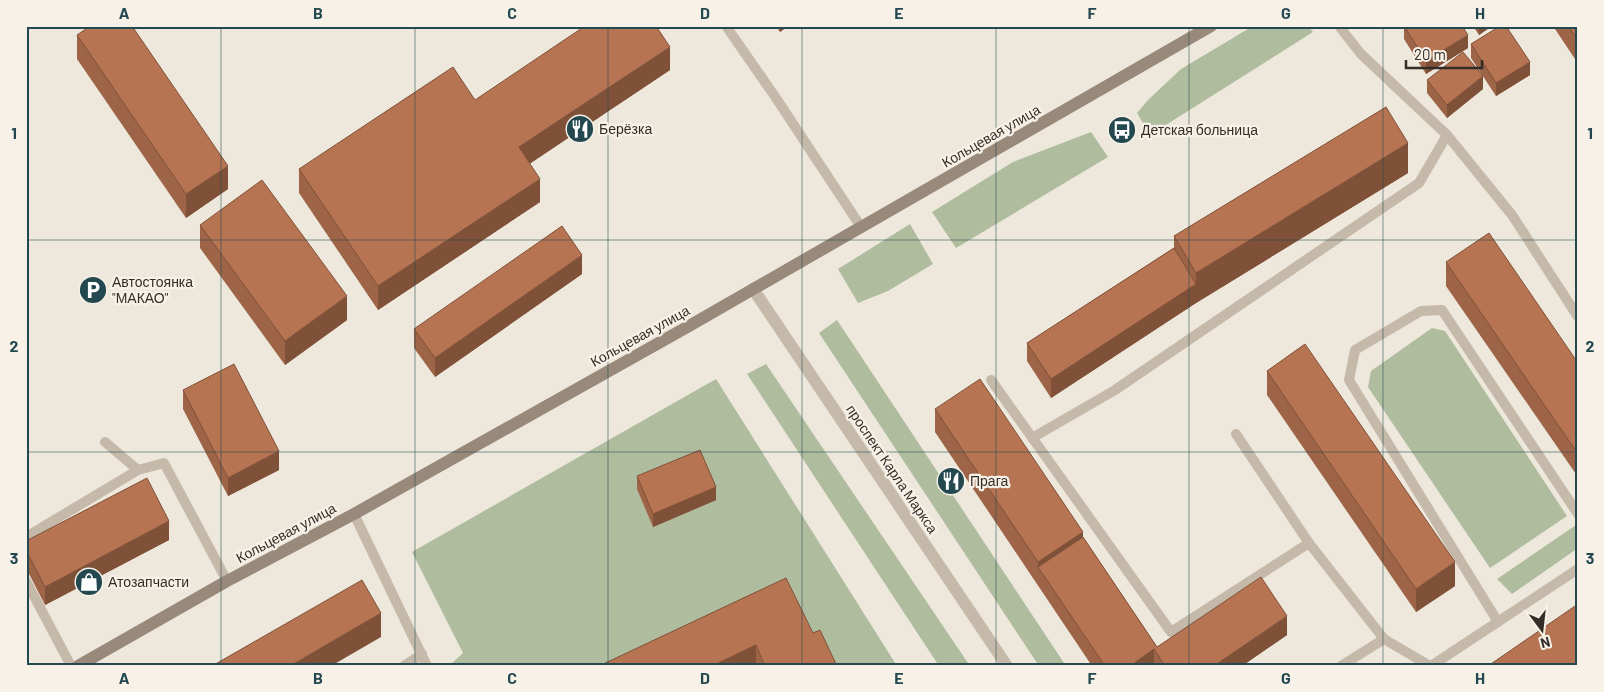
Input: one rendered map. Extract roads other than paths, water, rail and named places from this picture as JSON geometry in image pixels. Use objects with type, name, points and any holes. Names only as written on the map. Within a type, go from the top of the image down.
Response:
[{"type":"main road","name":"Кольцевая улица","points":[[78,666],[226,581],[354,514],[673,335],[1211,26]]},
{"type":"street","name":"проспект Карла Маркса","points":[[753,288],[1007,666]]},
{"type":"lane","points":[[726,26],[860,227]]},
{"type":"lane","points":[[1339,26],[1361,54],[1447,135],[1512,215],[1578,318]]},
{"type":"lane","points":[[1032,438],[1115,390],[1419,184],[1447,135]]},
{"type":"lane","points":[[1498,622],[1349,380],[1355,350],[1421,311],[1442,310],[1578,514]]},
{"type":"lane","points":[[991,380],[1172,632],[1309,543]]},
{"type":"lane","points":[[1236,434],[1309,543],[1384,638],[1430,666],[1578,569]]},
{"type":"lane","points":[[105,442],[138,470]]},
{"type":"lane","points":[[26,537],[138,470],[164,463],[226,581]]},
{"type":"lane","points":[[354,514],[427,666]]},
{"type":"lane","points":[[26,581],[71,666]]},
{"type":"lane","points":[[1342,666],[1384,638]]},
{"type":"lane","points":[[404,666],[422,654]]},
{"type":"place","name":"Берёзка","points":[[580,129]]},
{"type":"place","name":"Детская больница","points":[[1122,130]]},
{"type":"place","name":"Автостоянка \"МАКАО\"","points":[[93,290]]},
{"type":"place","name":"Прага","points":[[951,481]]},
{"type":"place","name":"Атозапчасти","points":[[89,582]]}]
